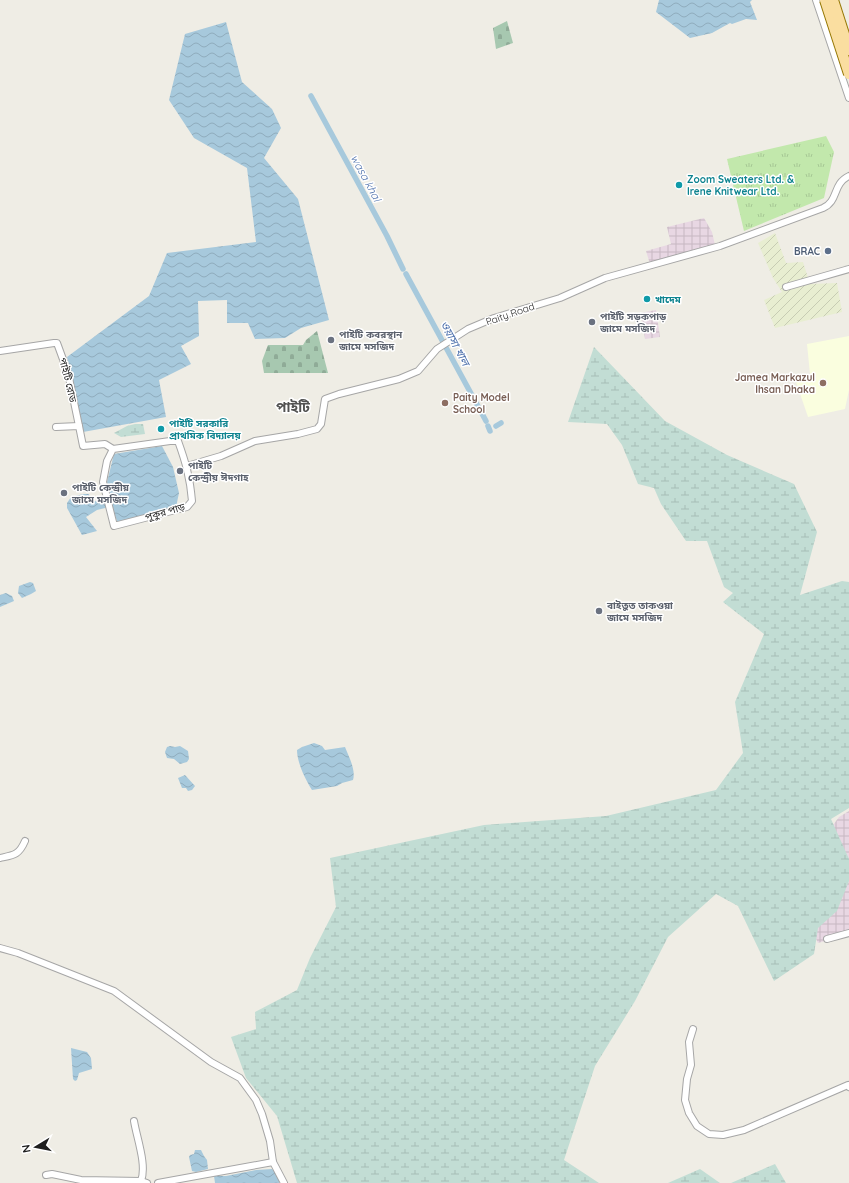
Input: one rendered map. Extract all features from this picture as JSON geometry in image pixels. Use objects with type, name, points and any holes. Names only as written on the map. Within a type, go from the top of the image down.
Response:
[{"type":"main road","points":[[837,1],[849,50]]},
{"type":"main road","points":[[822,4],[849,74]]},
{"type":"street","points":[[816,0],[822,4],[849,98]]},
{"type":"street","points":[[822,4],[837,1]]},
{"type":"street","name":"Paity Road","points":[[187,466],[221,456],[255,441],[298,434],[317,429],[321,424],[325,400],[339,394],[399,379],[418,371],[437,349],[468,329],[494,318],[560,298],[605,278],[720,246],[829,206],[839,185],[849,176]]},
{"type":"street","points":[[786,287],[849,269]]},
{"type":"street","name":"পাইটি রোড","points":[[0,351],[57,343],[68,373],[79,426]]},
{"type":"street","points":[[56,427],[79,426],[83,446],[105,444],[113,449]]},
{"type":"street","name":"পুকুর পাড়","points":[[178,441],[187,466],[191,485],[192,501],[187,507],[114,526],[103,482],[107,461],[113,449],[178,441]]},
{"type":"street","points":[[0,858],[16,854],[22,848],[25,841]]},
{"type":"street","points":[[827,939],[849,933]]},
{"type":"street","points":[[0,948],[18,953],[114,990],[211,1062],[240,1078],[256,1100],[262,1114],[271,1146],[273,1162],[284,1183]]},
{"type":"street","points":[[692,1029],[689,1042],[690,1065],[685,1100],[689,1113],[697,1126],[709,1134],[723,1136],[744,1130],[848,1085],[849,1087]]},
{"type":"street","points":[[46,1175],[52,1174],[72,1181],[144,1182],[143,1164],[134,1121]]},
{"type":"street","points":[[158,1183],[273,1162]]},
{"type":"shaded area","points":[[704,218],[712,232],[715,245],[650,264],[646,251],[671,244],[667,227]]},
{"type":"shaded area","points":[[775,233],[786,263],[803,262],[810,284],[837,283],[842,312],[775,328],[764,300],[782,292],[773,278],[758,243]]},
{"type":"shaded area","points":[[656,310],[660,337],[645,339],[641,313]]},
{"type":"shaded area","name":"Jamea Markazul Ihsan Dhaka","points":[[849,336],[849,390],[845,409],[808,417],[794,376],[810,374],[807,344]]},
{"type":"shaded area","points":[[849,811],[849,934],[818,943],[806,918],[797,874],[839,817]]},
{"type":"green space","points":[[507,21],[513,43],[496,49],[493,28]]},
{"type":"green space","points":[[826,136],[834,152],[824,198],[744,231],[727,159]]},
{"type":"green space","points":[[317,331],[328,373],[264,373],[262,361],[268,345],[303,345],[306,340]]},
{"type":"green space","points":[[594,347],[665,421],[727,455],[794,484],[817,532],[800,595],[842,581],[849,582],[849,808],[831,819],[849,859],[849,881],[837,911],[818,928],[814,954],[774,981],[738,906],[716,894],[668,937],[635,1001],[595,1066],[564,1160],[599,1183],[297,1183],[277,1116],[246,1078],[231,1037],[256,1029],[255,1012],[297,990],[310,958],[336,907],[330,858],[484,825],[606,816],[716,790],[743,753],[735,702],[764,634],[723,602],[733,593],[724,587],[707,541],[686,541],[661,504],[654,488],[638,484],[622,445],[607,424],[568,422]]},
{"type":"green space","points":[[143,424],[145,434],[121,437],[114,433],[127,426]]},
{"type":"green space","points":[[775,1164],[786,1183],[731,1183]]},
{"type":"green space","points":[[700,1169],[720,1183],[668,1183]]},
{"type":"water","points":[[659,0],[752,0],[750,2],[757,20],[746,19],[732,24],[730,23],[712,33],[690,38],[656,12]]},
{"type":"water","points":[[226,22],[242,82],[272,109],[281,128],[264,158],[298,199],[329,320],[301,328],[285,338],[255,339],[248,323],[227,323],[227,300],[198,301],[199,336],[181,346],[191,364],[159,380],[166,417],[83,432],[67,357],[149,296],[167,253],[256,242],[247,168],[194,138],[169,100],[185,34]]},
{"type":"water","points":[[162,446],[173,467],[179,493],[176,507],[118,523],[107,482],[114,454]]},
{"type":"water","points":[[89,494],[91,502],[107,499],[109,507],[97,510],[86,517],[97,531],[82,535],[67,508],[67,503],[71,497]]},
{"type":"water","points":[[30,582],[33,583],[36,591],[22,598],[18,593],[19,586]]},
{"type":"water","points":[[6,593],[12,596],[14,601],[0,607],[0,595]]},
{"type":"water","points":[[314,743],[322,746],[325,750],[345,747],[354,772],[353,780],[337,786],[312,790],[298,760],[297,750]]},
{"type":"water","points":[[180,746],[188,751],[189,759],[187,762],[180,764],[174,759],[167,758],[165,752],[167,747]]},
{"type":"water","points":[[185,775],[195,786],[192,790],[188,791],[186,788],[182,788],[178,778]]},
{"type":"water","points":[[71,1048],[87,1052],[91,1058],[92,1069],[79,1073],[77,1080],[75,1081],[73,1079]]},
{"type":"water","points":[[195,1150],[201,1150],[207,1160],[208,1169],[196,1172],[192,1171],[189,1157],[190,1155],[194,1154]]},
{"type":"water","points":[[272,1169],[279,1176],[279,1183],[215,1183],[214,1176],[226,1176],[256,1170]]},
{"type":"waterway","name":"wasa khal","points":[[311,96],[387,236],[403,269]]},
{"type":"waterway","name":"ওয়াসা খাল","points":[[406,274],[486,421]]},
{"type":"waterway","name":"wasa khal","points":[[496,426],[501,423]]},
{"type":"waterway","name":"wasa khal","points":[[488,426],[490,431]]},
{"type":"place","name":"Zoom Sweaters Ltd. & Irene Knitwear Ltd.","points":[[679,185]]},
{"type":"place","name":"BRAC","points":[[828,251]]},
{"type":"place","name":"খাদেম","points":[[647,299]]},
{"type":"place","name":"পাইটি সড়কপাড় জামে মসজিদ","points":[[592,322]]},
{"type":"place","name":"পাইটি কবরস্থান জামে মসজিদ","points":[[331,340]]},
{"type":"place","name":"Jamea Markazul Ihsan Dhaka","points":[[823,383]]},
{"type":"place","name":"Paity Model School","points":[[445,403]]},
{"type":"place","name":"পাইটি সরকারি প্রাথমিক বিদ্যালয়","points":[[161,429]]},
{"type":"place","name":"পাইটি কেন্দ্রীয় ঈদগাহ","points":[[180,471]]},
{"type":"place","name":"পাইটি কেন্দ্রীয় জামে মসজিদ","points":[[64,493]]},
{"type":"place","name":"বাইতুত তাকওয়া জামে মসজিদ","points":[[599,611]]},
{"type":"district","name":"পাইটি","points":[[293,407]]}]
